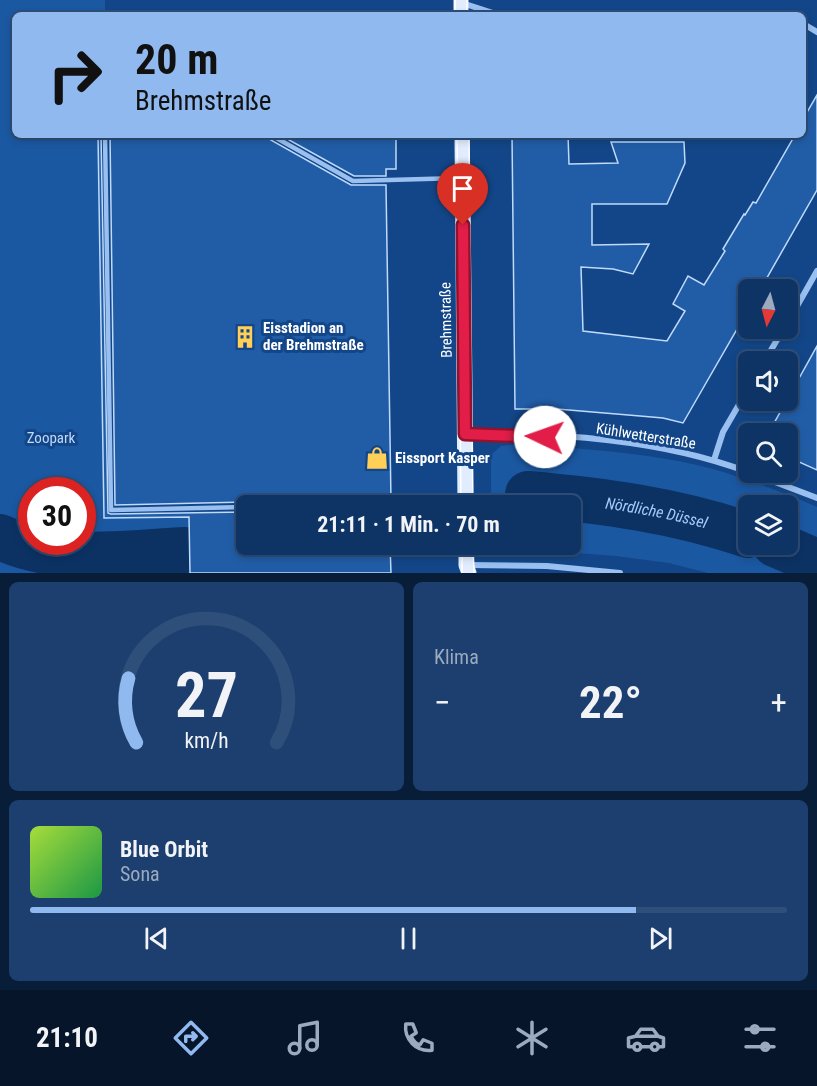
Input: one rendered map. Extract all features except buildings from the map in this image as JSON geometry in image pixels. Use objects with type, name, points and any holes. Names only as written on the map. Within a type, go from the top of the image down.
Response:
[{"type":"main road","name":"Brehmstraße","points":[[462,138],[465,495]]},
{"type":"main road","points":[[465,570],[466,555]]},
{"type":"street","points":[[461,6],[487,12]]},
{"type":"street","points":[[798,305],[817,272]]},
{"type":"street","points":[[714,460],[723,432],[738,406]]},
{"type":"street","name":"Kühlwetterstraße","points":[[465,434],[524,435],[612,441],[665,449],[714,460],[738,468]]},
{"type":"street","name":"Kühlwetterstraße","points":[[778,483],[817,498]]},
{"type":"street","points":[[465,570],[547,566],[620,573]]},
{"type":"lane","points":[[105,138],[111,510],[236,507]]},
{"type":"lane","points":[[276,138],[353,182],[463,178]]},
{"type":"green space","name":"Zoopark","points":[[0,0],[105,0],[105,12],[12,12],[12,138],[98,138],[104,518],[190,517],[190,573],[0,573]]},
{"type":"green space","points":[[517,444],[615,452],[689,463],[738,477],[738,483],[756,483],[787,495],[738,495],[738,555],[798,555],[798,499],[817,507],[817,573],[708,573],[669,563],[581,553],[581,495],[491,495],[491,455],[501,446]]},
{"type":"waterway","name":"Nördliche Düssel","points":[[528,494],[639,508],[693,519],[738,532]]},
{"type":"waterway","name":"Nördliche Düssel","points":[[0,537],[44,551],[68,554],[185,550]]},
{"type":"waterway","name":"Nördliche Düssel","points":[[798,554],[817,562]]},
{"type":"tram line","points":[[455,0],[455,12]]},
{"type":"tram line","points":[[467,0],[467,12]]},
{"type":"tram line","points":[[457,138],[461,495]]},
{"type":"tram line","points":[[469,138],[473,495]]},
{"type":"tram line","points":[[462,555],[462,573]]},
{"type":"tram line","points":[[473,555],[474,573]]},
{"type":"place","name":"Eisstadion an der Brehmstraße","points":[[245,337]]},
{"type":"place","name":"Eissport Kasper","points":[[377,458]]},
{"type":"route","points":[[463,225],[465,434],[545,437]]}]
